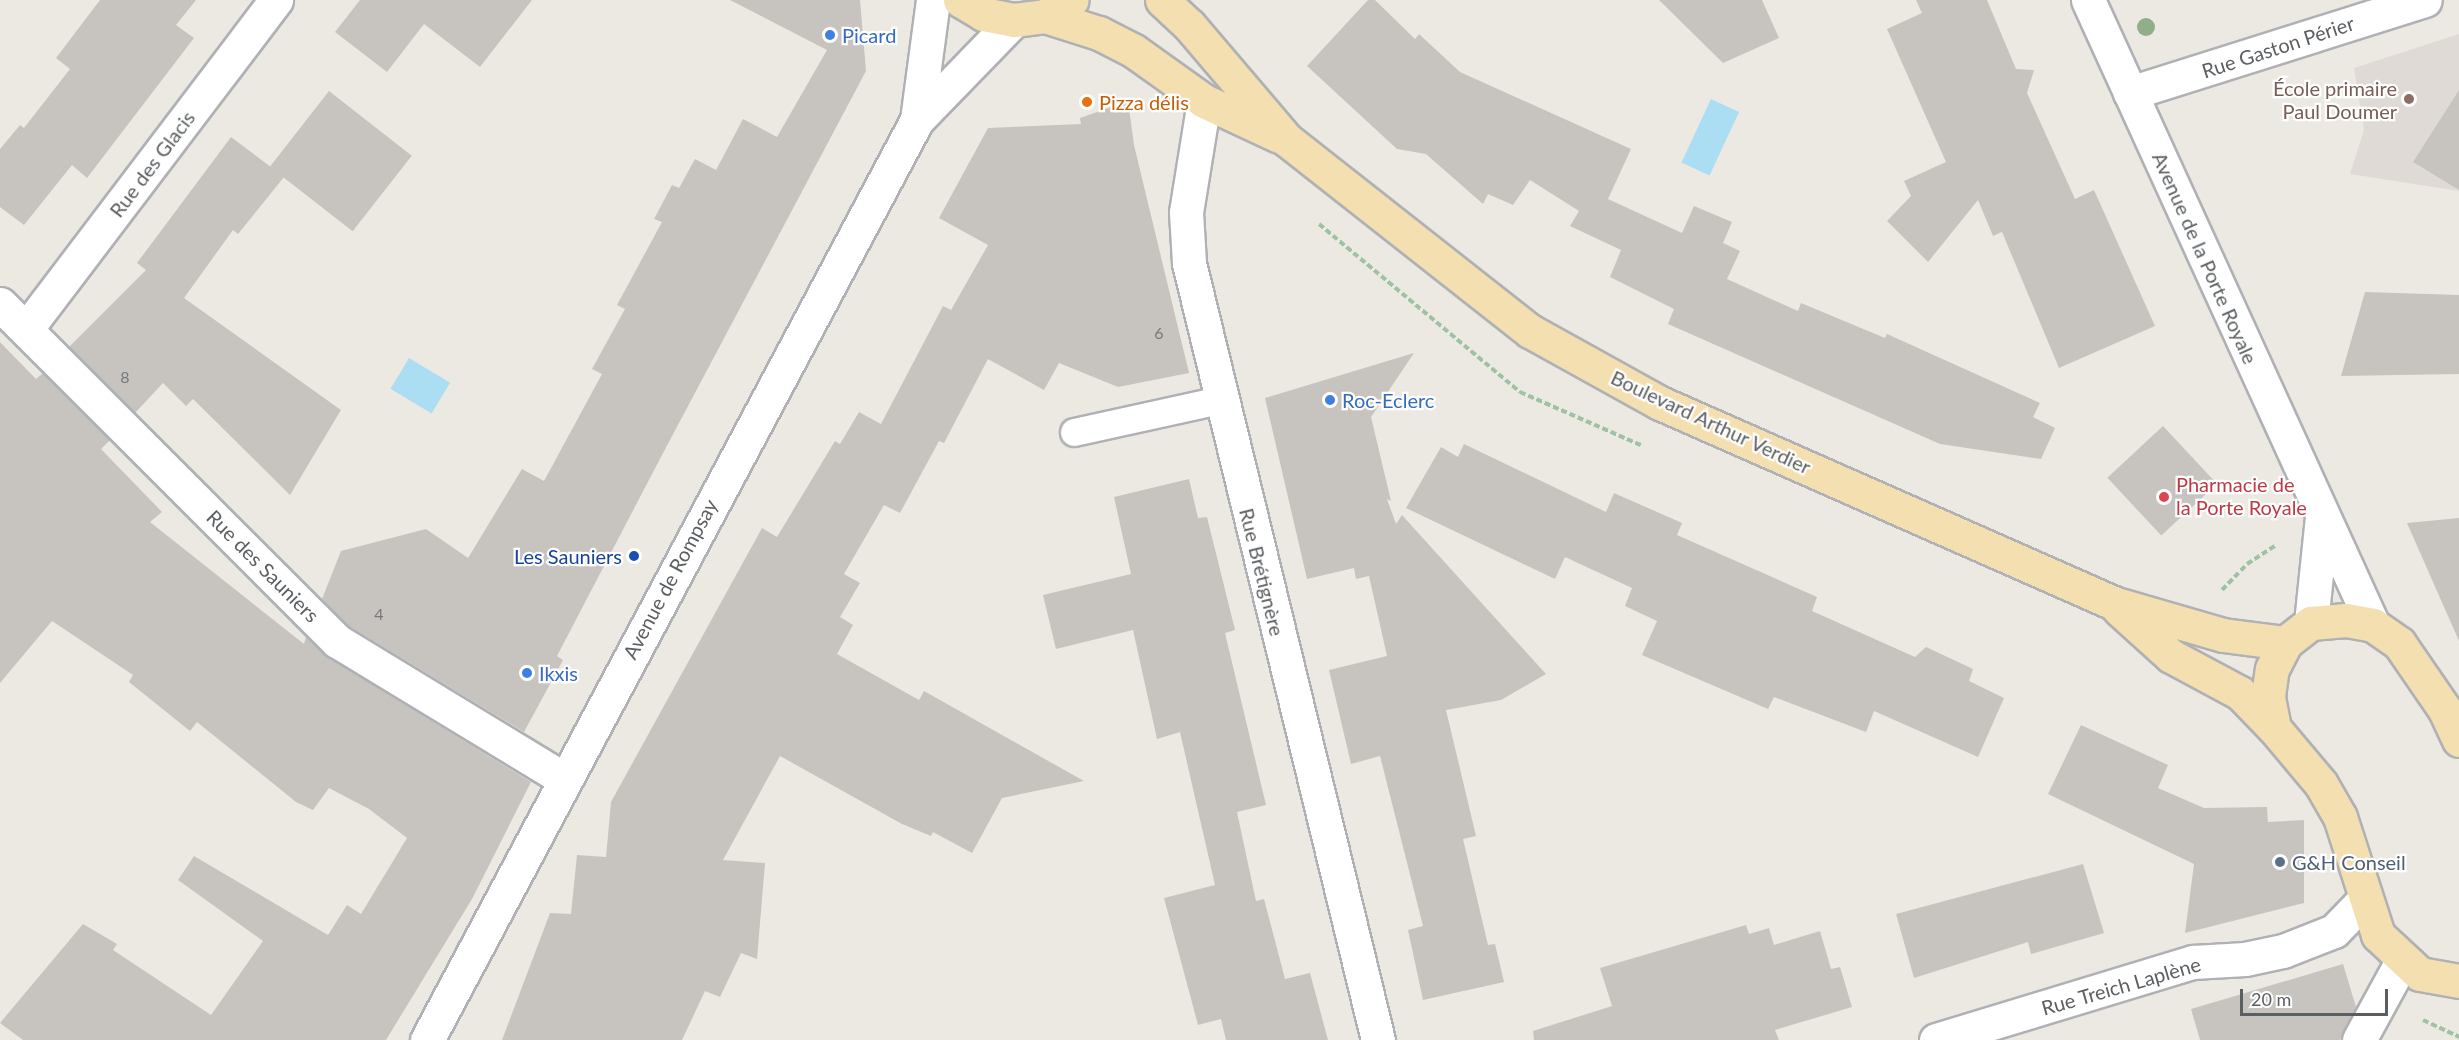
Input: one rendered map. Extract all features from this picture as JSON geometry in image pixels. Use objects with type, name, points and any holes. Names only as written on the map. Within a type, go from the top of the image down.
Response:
[{"type":"main road","name":"Boulevard Arthur Verdier","points":[[960,0],[983,14],[1044,12],[1099,33],[1134,51],[1204,101],[1287,140]]},
{"type":"main road","name":"Boulevard Arthur Verdier","points":[[1162,0],[1189,25],[1287,140],[1530,331],[1660,403],[2113,603],[2223,635],[2285,643]]},
{"type":"main road","name":"Boulevard Arthur Verdier","points":[[2113,603],[2171,656],[2240,693],[2274,728],[2321,784],[2340,817],[2351,845],[2364,899],[2378,935],[2402,961],[2420,974],[2459,981]]},
{"type":"main road","points":[[2274,728],[2268,696],[2272,669],[2285,643],[2311,623],[2346,620],[2373,625],[2399,643],[2452,707],[2459,740]]},
{"type":"street","name":"Rue des Glacis","points":[[27,328],[276,0]]},
{"type":"street","name":"Avenue de Rompsay","points":[[427,1040],[917,120],[933,0]]},
{"type":"street","name":"Avenue de la Porte Royale","points":[[2088,0],[2373,625]]},
{"type":"street","name":"Rue Gaston Périer","points":[[2130,93],[2425,0]]},
{"type":"street","name":"Avenue de Rompsay","points":[[917,120],[1044,12]]},
{"type":"street","name":"Rue Brétignère","points":[[1204,101],[1186,212],[1189,263],[1220,400],[1378,1040]]},
{"type":"street","name":"Rue des Sauniers","points":[[0,304],[27,328],[337,641],[564,779]]},
{"type":"street","points":[[2311,623],[2322,516]]},
{"type":"street","name":"Rue Treich Laplène","points":[[1936,1040],[2193,962],[2245,959],[2283,951],[2334,931],[2364,899]]},
{"type":"street","points":[[2359,1040],[2402,961]]},
{"type":"lane","points":[[1074,432],[1220,400]]},
{"type":"shaded area","name":"École primaire Paul Doumer","points":[[2459,34],[2459,191],[2350,174],[2364,130],[2354,68]]},
{"type":"water","points":[[1711,99],[1739,112],[1710,176],[1681,162]]},
{"type":"water","points":[[409,358],[450,383],[432,414],[390,389]]},
{"type":"building","points":[[100,0],[196,0],[176,25],[194,38],[87,178],[72,165],[24,225],[0,207],[0,149],[20,125],[24,128],[70,69],[56,58]]},
{"type":"building","points":[[360,0],[532,0],[480,67],[424,24],[387,72],[335,32]]},
{"type":"building","points":[[730,0],[860,0],[866,71],[557,656],[563,660],[524,732],[349,626],[322,599],[341,551],[426,529],[468,558],[522,469],[544,481],[602,374],[592,369],[625,309],[617,305],[662,222],[654,219],[672,185],[679,188],[695,159],[716,170],[743,119],[777,137],[827,50]]},
{"type":"building","points":[[1368,0],[1375,0],[1415,39],[1419,34],[1460,72],[1631,149],[1608,199],[1682,233],[1694,206],[1732,222],[1723,243],[1740,251],[1727,279],[1798,311],[1801,303],[1885,338],[1887,334],[2040,403],[2033,417],[2055,428],[2041,459],[1940,444],[1668,324],[1674,309],[1610,277],[1621,250],[1570,226],[1579,211],[1530,180],[1513,205],[1488,194],[1483,204],[1426,154],[1397,149],[1307,66]]},
{"type":"building","points":[[1659,0],[1762,0],[1779,38],[1723,63]]},
{"type":"building","points":[[1916,0],[1987,0],[2016,69],[2034,70],[2027,93],[2075,199],[2094,190],[2155,326],[2059,368],[2002,232],[1993,236],[1978,200],[1928,262],[1887,221],[1911,196],[1904,181],[1946,162],[1887,29],[1922,13]]},
{"type":"building","points":[[2459,90],[2459,190],[2413,162]]},
{"type":"building","points":[[329,91],[412,156],[353,231],[270,167]]},
{"type":"building","points":[[1128,101],[1134,145],[1189,373],[1118,387],[1059,363],[1044,390],[988,359],[944,443],[939,441],[900,513],[884,505],[844,574],[860,583],[840,617],[853,625],[837,654],[919,700],[924,691],[1084,781],[1002,798],[972,853],[933,832],[931,836],[902,824],[780,756],[723,860],[765,863],[757,959],[741,953],[720,997],[705,991],[682,1040],[502,1040],[550,913],[571,914],[577,855],[606,857],[611,802],[762,528],[777,537],[835,441],[840,444],[859,412],[881,424],[943,306],[951,310],[988,245],[939,218],[988,128],[1081,124],[1080,118]]},
{"type":"building","points":[[231,137],[284,177],[238,234],[233,230],[184,298],[341,410],[290,495],[193,399],[186,406],[163,383],[135,413],[69,347],[146,270],[137,263]]},
{"type":"building","points":[[2365,292],[2459,295],[2459,374],[2341,376]]},
{"type":"building","points":[[0,342],[36,379],[43,373],[110,440],[101,449],[162,512],[150,522],[304,644],[306,637],[327,657],[531,782],[472,899],[386,1040],[23,1040],[0,1023],[83,924],[117,944],[113,950],[211,1015],[263,941],[178,880],[194,856],[328,935],[347,905],[361,914],[407,838],[369,809],[329,788],[313,810],[296,802],[197,722],[190,731],[129,682],[133,675],[52,621],[0,683]]},
{"type":"building","points":[[1414,353],[1371,417],[1391,501],[1387,499],[1396,524],[1402,515],[1546,674],[1501,700],[1446,710],[1476,836],[1463,839],[1488,945],[1495,944],[1504,982],[1423,1000],[1408,930],[1423,926],[1380,756],[1351,764],[1329,670],[1387,656],[1369,576],[1356,579],[1354,568],[1307,579],[1265,398]]},
{"type":"building","name":"Pharmacie de la Porte Royale","points":[[2163,426],[2217,484],[2161,536],[2107,478]]},
{"type":"building","points":[[1464,444],[1606,512],[1614,493],[1682,523],[1677,535],[1817,597],[1812,611],[1915,657],[1926,647],[1973,669],[1969,681],[2004,698],[1978,757],[1874,711],[1866,732],[1774,697],[1768,709],[1642,655],[1657,621],[1625,606],[1632,588],[1565,557],[1555,579],[1406,508],[1441,447],[1458,457]]},
{"type":"building","points":[[1189,479],[1198,518],[1207,517],[1235,630],[1225,633],[1266,805],[1237,812],[1256,901],[1264,899],[1285,979],[1310,973],[1328,1040],[1226,1040],[1221,1019],[1198,1025],[1164,898],[1215,885],[1180,732],[1157,739],[1133,630],[1056,649],[1043,595],[1131,574],[1114,497]]},
{"type":"building","points":[[2459,518],[2459,641],[2407,523]]},
{"type":"building","points":[[2081,725],[2168,765],[2158,788],[2204,808],[2267,807],[2268,822],[2304,820],[2304,903],[2185,933],[2194,864],[2048,794]]},
{"type":"building","points":[[2083,864],[2104,933],[2031,954],[2028,942],[1914,978],[1896,914]]},
{"type":"building","points":[[1746,925],[1749,934],[1769,928],[1774,945],[1820,931],[1831,969],[1840,967],[1852,1007],[1775,1030],[1779,1040],[1534,1040],[1533,1031],[1612,1006],[1600,968]]},
{"type":"building","points":[[2343,964],[2356,1007],[2340,1040],[2200,1040],[2191,1009]]},
{"type":"place","name":"Picard","points":[[830,35]]},
{"type":"place","name":"École primaire Paul Doumer","points":[[2409,99]]},
{"type":"place","name":"Pizza délis","points":[[1087,102]]},
{"type":"place","name":"Roc-Eclerc","points":[[1330,400]]},
{"type":"place","name":"Pharmacie de la Porte Royale","points":[[2164,497]]},
{"type":"place","name":"Les Sauniers","points":[[634,556]]},
{"type":"place","name":"Ikxis","points":[[527,673]]},
{"type":"place","name":"G&H Conseil","points":[[2280,862]]}]
